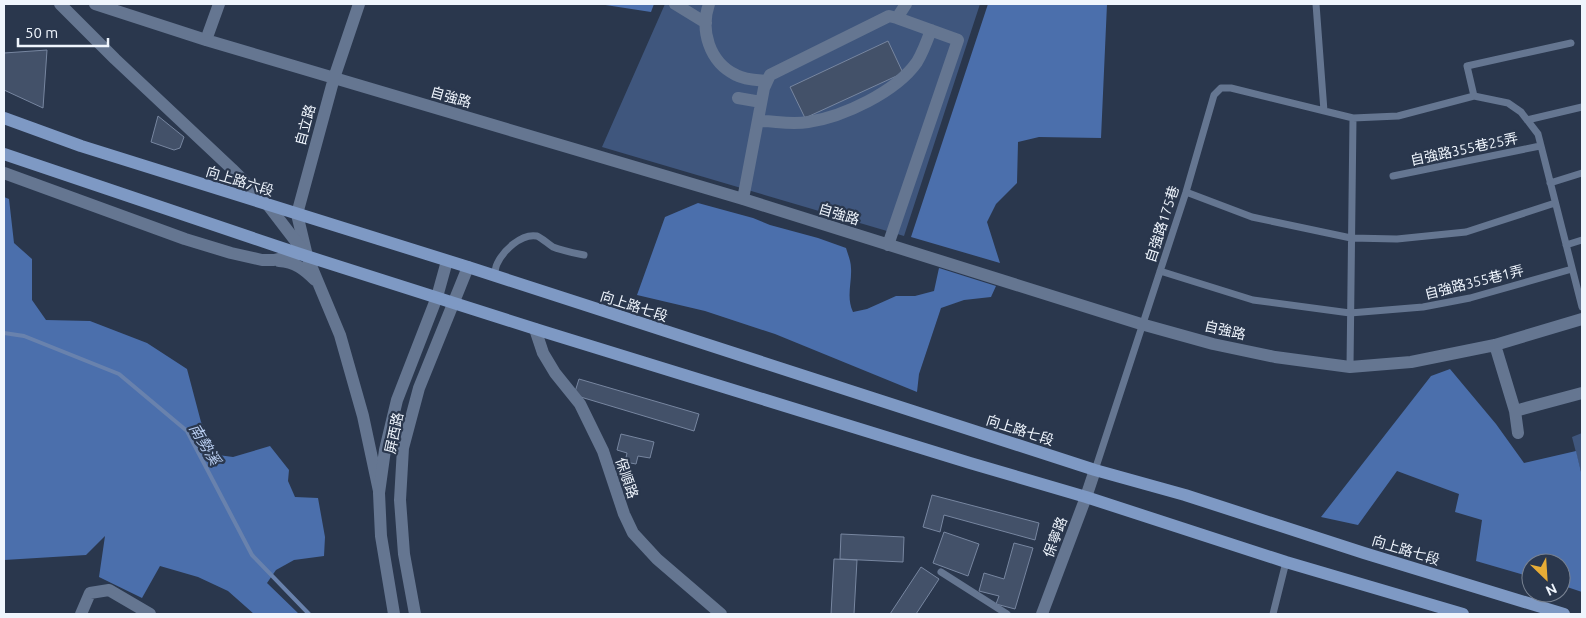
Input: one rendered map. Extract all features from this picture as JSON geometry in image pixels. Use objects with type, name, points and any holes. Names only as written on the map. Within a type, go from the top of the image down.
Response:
[{"type":"main road","name":"向上路六段","points":[[4,118],[81,146],[468,267]]},
{"type":"main road","points":[[4,154],[304,255],[535,329],[970,463],[1086,496],[1286,562],[1463,614]]},
{"type":"main road","name":"向上路七段","points":[[468,267],[1095,470],[1185,495],[1374,556],[1564,614]]},
{"type":"street","points":[[60,4],[268,205],[304,255],[274,260]]},
{"type":"street","name":"自強路","points":[[95,4],[206,40],[743,200],[1142,324],[1213,344],[1275,357],[1350,367],[1410,362],[1495,345],[1582,319]]},
{"type":"street","points":[[206,40],[219,4]]},
{"type":"street","name":"自立路","points":[[304,255],[297,214],[334,78],[359,4]]},
{"type":"street","points":[[675,4],[706,23]]},
{"type":"street","points":[[709,4],[705,34],[713,53],[736,76],[767,81]]},
{"type":"street","points":[[896,18],[906,4]]},
{"type":"street","points":[[743,200],[764,88],[770,75],[889,16],[896,18],[958,40],[888,245]]},
{"type":"street","points":[[758,121],[790,124],[808,122],[828,117],[867,101],[905,75],[917,61],[931,30]]},
{"type":"street","points":[[738,98],[761,102]]},
{"type":"street","points":[[4,173],[186,239],[231,253],[262,260],[290,262],[303,268],[319,284]]},
{"type":"street","name":"屏西路","points":[[304,255],[319,284],[340,335],[363,416],[379,493],[381,536],[394,614]]},
{"type":"street","name":"屏西路","points":[[379,493],[397,400],[437,297],[447,261]]},
{"type":"street","name":"屏西路","points":[[415,614],[404,554],[400,500],[404,448],[419,388],[468,267]]},
{"type":"street","name":"保順路","points":[[535,329],[543,353],[555,374],[580,404],[603,451],[624,514],[633,533],[657,559],[721,614]]},
{"type":"street","points":[[1495,345],[1515,411],[1518,432]]},
{"type":"street","points":[[1515,411],[1582,393]]},
{"type":"street","name":"保寧路","points":[[1042,614],[1095,470]]},
{"type":"street","points":[[81,614],[90,593],[109,590],[150,614]]},
{"type":"lane","points":[[1316,4],[1324,111]]},
{"type":"lane","points":[[1571,43],[1467,66],[1474,96],[1508,103],[1521,112],[1538,134],[1582,307]]},
{"type":"lane","name":"自強路175巷","points":[[1095,470],[1186,192],[1214,95],[1221,88],[1231,88],[1353,118],[1398,116],[1474,96]]},
{"type":"lane","points":[[1527,120],[1582,107]]},
{"type":"lane","points":[[1350,367],[1353,118]]},
{"type":"lane","name":"自強路355巷25弄","points":[[1393,176],[1540,146]]},
{"type":"lane","points":[[1550,183],[1582,173]]},
{"type":"lane","points":[[1186,192],[1252,217],[1351,238],[1397,239],[1466,232],[1555,203]]},
{"type":"lane","points":[[495,276],[496,266],[500,259],[522,237],[537,236],[552,246],[567,252],[584,255]]},
{"type":"lane","points":[[1566,245],[1582,240]]},
{"type":"lane","name":"自強路355巷1弄","points":[[1160,271],[1253,300],[1350,313],[1423,307],[1470,298],[1572,269]]},
{"type":"lane","points":[[1273,614],[1286,562]]},
{"type":"lane","points":[[941,572],[1007,614]]},
{"type":"shaded area","points":[[599,4],[654,4],[651,12]]},
{"type":"shaded area","points":[[665,4],[980,4],[904,236],[602,147]]},
{"type":"shaded area","points":[[988,4],[1107,4],[1101,138],[1039,137],[1018,142],[1017,183],[996,204],[987,222],[1000,263],[911,237]]},
{"type":"shaded area","points":[[4,197],[9,199],[14,243],[32,259],[32,300],[46,320],[90,321],[147,343],[187,369],[201,422],[218,455],[233,457],[270,446],[289,470],[288,481],[295,497],[318,498],[325,537],[324,556],[294,560],[276,570],[267,583],[299,614],[254,614],[228,591],[198,577],[160,566],[142,598],[99,577],[105,536],[86,555],[4,560]]},
{"type":"shaded area","points":[[698,203],[753,218],[846,248],[851,265],[850,295],[853,312],[867,309],[896,296],[915,296],[934,291],[939,268],[996,286],[991,297],[964,300],[941,308],[919,374],[917,392],[775,334],[705,311],[637,295],[665,217]]},
{"type":"shaded area","points":[[1450,369],[1496,424],[1524,463],[1576,451],[1582,476],[1582,592],[1571,588],[1571,553],[1521,553],[1521,574],[1476,561],[1482,520],[1455,512],[1459,494],[1397,471],[1358,525],[1321,517],[1431,376]]},
{"type":"shaded area","points":[[1582,433],[1582,476],[1572,437]]},
{"type":"building","points":[[888,41],[903,73],[805,118],[790,87]]},
{"type":"building","points":[[47,50],[43,108],[4,90],[4,53]]},
{"type":"building","points":[[158,116],[184,137],[180,148],[174,150],[151,142]]},
{"type":"building","points":[[579,379],[699,414],[694,431],[574,395]]},
{"type":"building","points":[[621,434],[654,442],[650,458],[638,456],[636,464],[625,462],[627,453],[617,450]]},
{"type":"building","points":[[932,495],[1039,523],[1035,540],[944,515],[940,532],[923,527]]},
{"type":"building","points":[[944,532],[979,544],[968,576],[933,563]]},
{"type":"building","points":[[841,534],[904,537],[903,562],[840,559]]},
{"type":"building","points":[[1014,543],[1033,548],[1015,609],[996,604],[999,596],[979,591],[984,573],[1004,579]]},
{"type":"building","points":[[834,559],[857,560],[854,614],[831,614]]},
{"type":"building","points":[[921,567],[939,579],[916,614],[890,614]]},
{"type":"waterway","name":"南勢溪","points":[[4,333],[24,336],[119,374],[187,431],[252,555],[309,614]]}]
